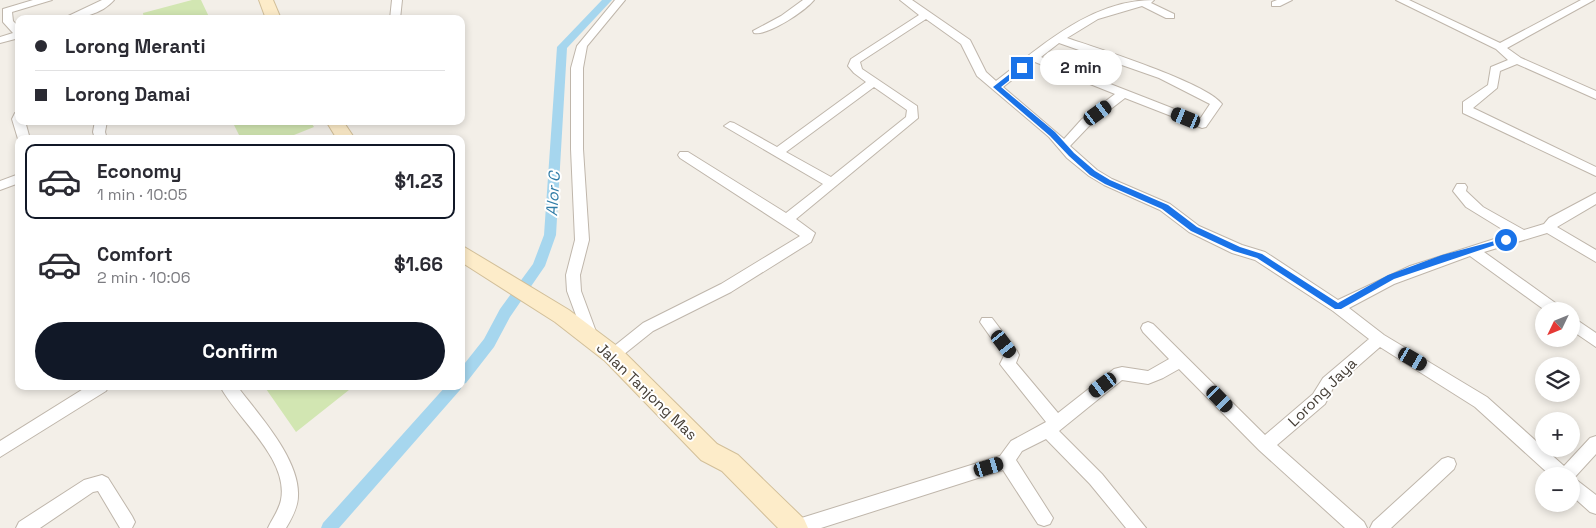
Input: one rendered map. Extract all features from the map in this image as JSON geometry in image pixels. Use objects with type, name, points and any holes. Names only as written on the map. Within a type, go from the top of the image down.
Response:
[{"type":"main road","points":[[266,0],[272,15]]},
{"type":"main road","name":"Jalan Tanjong Mas","points":[[465,254],[562,316],[614,355],[709,452],[715,467],[777,528]]},
{"type":"main road","name":"Jalan Tanjong Mas","points":[[709,452],[718,455],[730,463],[795,528]]},
{"type":"street","points":[[15,29],[8,22],[7,11],[15,7],[47,0]]},
{"type":"street","points":[[78,15],[99,7],[108,0]]},
{"type":"street","points":[[395,15],[397,0]]},
{"type":"street","points":[[591,337],[580,309],[574,283],[582,240],[577,150],[577,68],[582,46],[620,0]]},
{"type":"street","points":[[758,31],[785,18],[809,0]]},
{"type":"street","points":[[905,0],[966,42],[981,74],[1093,173],[1108,182],[1165,207],[1194,229],[1216,240],[1260,256],[1338,307],[1379,339],[1447,378],[1481,402],[1554,467]]},
{"type":"street","points":[[1115,0],[1127,9]]},
{"type":"street","points":[[1276,4],[1288,0]]},
{"type":"street","points":[[1401,0],[1500,47],[1507,55],[1517,60],[1596,95]]},
{"type":"street","points":[[1500,47],[1589,0]]},
{"type":"street","points":[[996,87],[1058,38],[1096,16],[1127,9],[1146,2],[1170,16]]},
{"type":"street","points":[[788,219],[904,127],[914,114],[908,105],[858,72],[854,66],[855,61],[926,15]]},
{"type":"street","points":[[0,40],[15,34]]},
{"type":"street","points":[[1035,58],[1202,124],[1216,104],[1212,99],[1163,76],[1058,38]]},
{"type":"street","points":[[1517,60],[1495,69],[1493,86],[1467,105],[1467,110],[1596,172]]},
{"type":"street","points":[[777,153],[873,82]]},
{"type":"street","points":[[1064,146],[1086,122],[1124,92]]},
{"type":"street","points":[[730,126],[832,183]]},
{"type":"street","points":[[614,355],[627,340],[642,329],[715,294],[806,239],[808,233],[788,219],[684,155]]},
{"type":"street","points":[[0,186],[15,180]]},
{"type":"street","points":[[1461,187],[1459,191],[1461,195],[1473,205],[1522,236]]},
{"type":"street","points":[[1338,307],[1391,277],[1444,258],[1549,228],[1554,221],[1596,198]]},
{"type":"street","points":[[1549,228],[1596,257]]},
{"type":"street","points":[[1472,250],[1544,302]]},
{"type":"street","points":[[987,322],[1012,355],[1008,364],[1052,427],[1137,528]]},
{"type":"street","points":[[1148,328],[1265,445],[1358,528]]},
{"type":"street","points":[[1580,329],[1596,341]]},
{"type":"street","name":"Lorong Jaya","points":[[1265,445],[1319,398],[1328,383],[1379,339]]},
{"type":"street","points":[[1044,518],[1007,461],[1007,454],[1012,448],[1052,427],[1119,374],[1129,373],[1140,378],[1150,378],[1180,360]]},
{"type":"street","points":[[0,450],[95,390]]},
{"type":"street","points":[[231,390],[271,443],[286,479],[290,493],[287,512],[277,528]]},
{"type":"street","points":[[1573,467],[1596,443]]},
{"type":"street","points":[[795,528],[1007,461]]},
{"type":"street","points":[[1379,528],[1448,464]]},
{"type":"street","points":[[26,528],[99,482],[102,483],[126,522]]},
{"type":"street","points":[[1580,492],[1596,506]]},
{"type":"green space","points":[[192,0],[201,0],[208,15],[143,15],[143,13]]},
{"type":"green space","points":[[234,125],[313,125],[314,127],[294,135],[239,135]]},
{"type":"green space","points":[[267,390],[349,390],[296,432]]},
{"type":"waterway","name":"Alor C","points":[[465,374],[489,343],[505,313],[539,266],[550,235],[562,47],[607,0]]},
{"type":"waterway","name":"Alor C","points":[[329,528],[451,390]]},
{"type":"route","points":[[1022,68],[996,87],[1053,134],[1071,155],[1093,173],[1108,182],[1165,207],[1194,229],[1216,240],[1260,256],[1338,307],[1391,277],[1444,258],[1506,240]]}]
